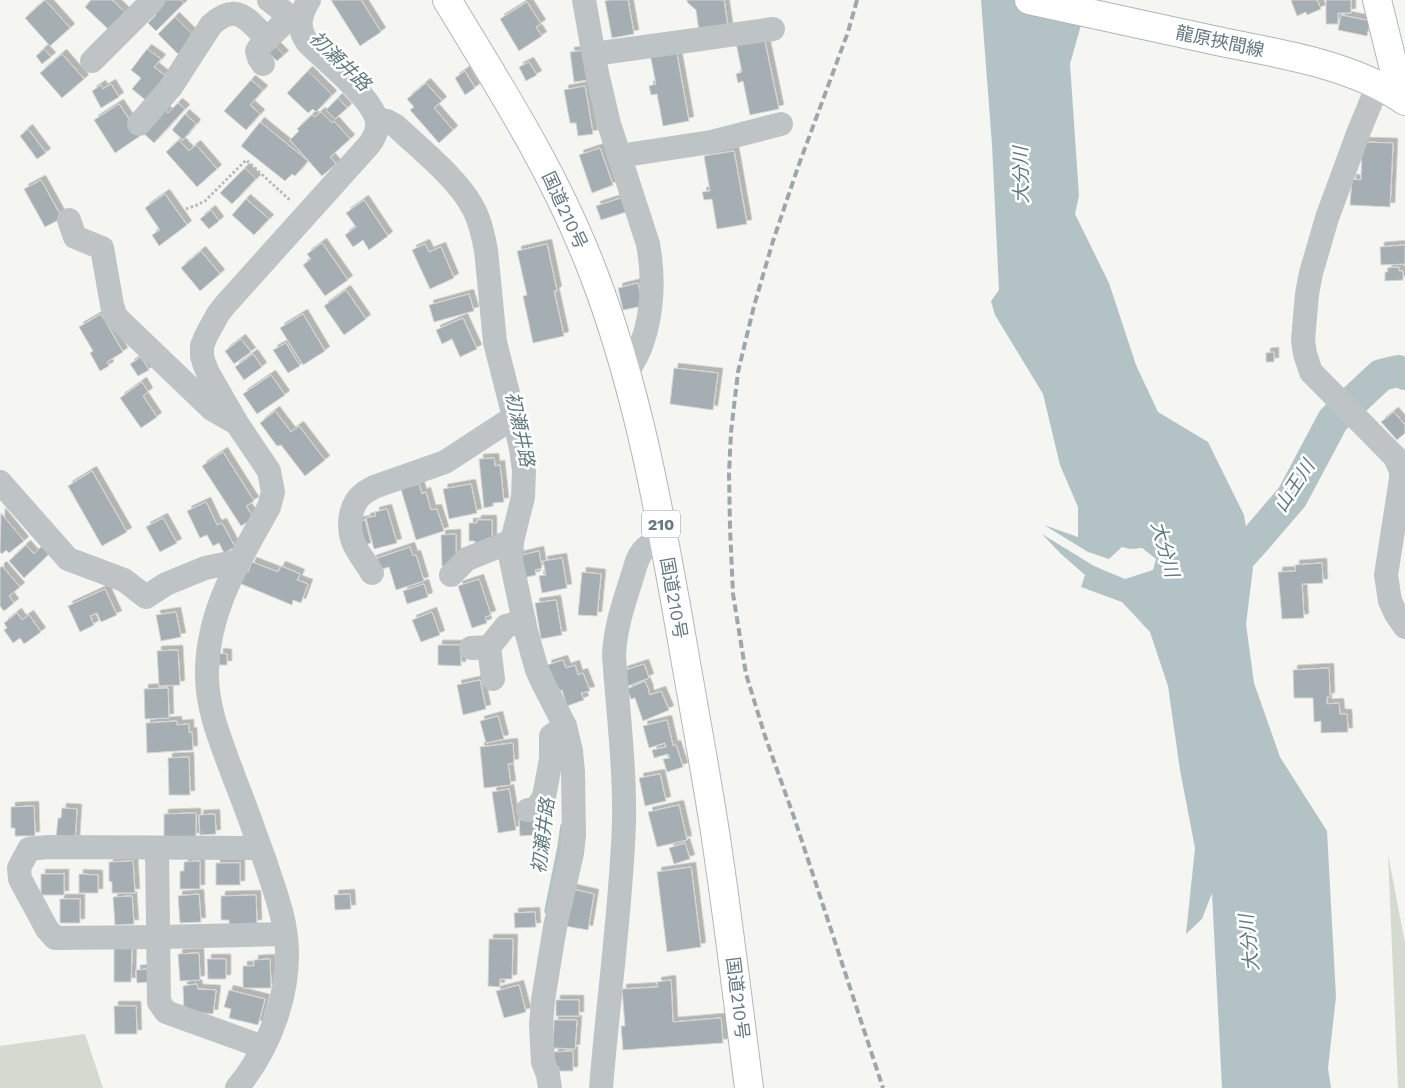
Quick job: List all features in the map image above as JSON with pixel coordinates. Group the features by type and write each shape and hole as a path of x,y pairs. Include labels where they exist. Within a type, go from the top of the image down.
{"main road":[{"name":"国道210号","path":"447,0 525,131 565,207 591,267 627,374 645,445 665,542 714,831 749,1088"},
{"name":"龍原挾間線","path":"1029,0 1262,50 1340,70 1396,89"},
{"path":"1377,0 1392,60 1396,89"}],"street":[{"path":"92,61 154,0"},
{"path":"237,1088 250,1072 277,1017 286,972 285,934 280,907 245,804 220,740 210,705 207,663 211,628 223,592 269,507 273,492 269,472 211,379 202,356 204,341 211,325 224,305 368,146 374,139 376,132 376,120 361,95 306,42 295,21 269,0"},
{"path":"263,64 259,58 258,51 261,45 266,39 295,21 309,0"},
{"path":"584,0 609,124 648,244 652,284 650,305 644,338 627,374"},
{"path":"139,124 171,87 211,25 219,18 226,14 234,13 240,15 247,19 266,39"},
{"path":"594,54 773,29"},
{"path":"1396,89 1359,131 1318,248 1307,294 1303,340 1305,354 1312,372 1395,457 1401,471 1386,575 1390,601 1405,627"},
{"path":"376,120 387,120 396,126 454,182 473,206 486,250 494,342 521,449 524,489 522,506 512,541 511,560 526,631 542,681 565,726 570,744 573,772 574,835 570,862 555,927 542,1010 542,1055 550,1088"},
{"path":"619,156 711,142 781,124"},
{"path":"69,220 75,237 102,248 112,305 116,317 212,409 238,425"},
{"path":"372,572 355,546 350,529 351,515 358,498 374,487 445,462 514,418"},
{"path":"0,482 68,559 124,580 146,597 166,584 205,568 239,562"},
{"path":"450,575 467,559 512,541"},
{"path":"601,1088 614,968 624,825 615,644 617,627 636,561 645,547 665,542"},
{"path":"493,679 480,647 506,626 524,620"},
{"path":"528,810 535,810 544,797 550,759 551,736 565,726"},
{"path":"260,848 48,847 29,850 19,868 20,879 47,929 55,938 285,934"},
{"path":"157,848 159,1002 166,1012 262,1047"}],"path":[{"path":"186,208 206,201 246,160 307,214"}],"shaded area":[{"path":"1388,854 1405,943 1405,1088 1398,1088"},
{"path":"85,1034 103,1088 0,1088 0,1046"}],"water":[{"name":"大分川","path":"981,0 1088,0 1070,64 1079,196 1075,214 1109,283 1136,365 1158,412 1208,442 1244,515 1253,568 1246,624 1254,683 1280,757 1327,831 1336,997 1328,1068 1331,1088 1222,1088 1212,893 1202,919 1186,934 1195,848 1180,770 1168,686 1150,632 1122,602 1081,587 1085,575 1042,534 1094,566 1125,579 1153,570 1156,559 1142,548 1130,549 1122,547 1109,559 1088,552 1044,525 1078,537 1078,507 1060,465 1043,394 995,315 991,301 999,290 992,145"}],"building":[{"path":"45,0 70,28 50,46 25,18"},
{"path":"91,0 112,0 126,13 110,31 85,7"},
{"path":"164,0 181,0 184,3 156,31 148,23 156,15 152,12"},
{"path":"331,0 361,0 381,32 360,46"},
{"path":"628,0 634,34 612,38 605,1"},
{"path":"687,0 724,0 728,27 699,31 696,10"},
{"path":"1291,0 1317,0 1321,9 1307,15 1306,12 1297,16"},
{"path":"1326,0 1351,0 1351,13 1338,13 1338,24 1326,24"},
{"path":"527,2 541,24 536,27 542,36 519,51 500,19"},
{"path":"1341,15 1370,21 1367,36 1338,30"},
{"path":"175,17 195,37 178,54 158,34"},
{"path":"764,37 779,109 750,115 743,81 738,83 736,74 742,72 736,43"},
{"path":"275,46 284,55 277,61 268,52"},
{"path":"44,49 51,57 42,64 36,56"},
{"path":"147,49 161,59 154,67 168,78 148,102 132,89 141,78 131,70"},
{"path":"676,49 689,121 663,126 657,94 651,95 649,86 656,84 650,54"},
{"path":"586,50 589,80 574,82 570,52"},
{"path":"62,54 84,79 62,98 40,73"},
{"path":"529,62 537,75 526,81 519,67"},
{"path":"308,71 332,95 316,112 313,109 308,113 287,93"},
{"path":"465,71 475,88 465,95 455,78"},
{"path":"251,80 263,90 250,105 260,114 246,130 224,111"},
{"path":"426,83 442,101 434,108 453,130 439,143 410,110 414,107 407,99"},
{"path":"111,84 119,97 101,108 92,91 101,85 103,89"},
{"path":"585,86 593,134 578,136 576,123 570,123 564,90"},
{"path":"338,98 347,108 335,119 326,110"},
{"path":"178,103 185,109 154,143 141,131 163,108 168,113"},
{"path":"119,104 140,136 115,153 94,120"},
{"path":"321,112 332,123 334,121 350,139 330,157 336,164 322,176 290,140 299,131 297,129 312,115 315,117"},
{"path":"185,114 196,124 183,140 172,130"},
{"path":"260,122 308,161 295,176 292,174 285,181 241,146"},
{"path":"28,129 46,153 37,159 20,136"},
{"path":"179,140 189,151 196,145 217,169 197,187 166,152"},
{"path":"1362,142 1393,143 1390,207 1350,205 1352,179 1361,180"},
{"path":"600,148 613,185 592,193 579,155"},
{"path":"734,151 747,224 717,229 712,199 704,200 702,192 710,191 704,156"},
{"path":"245,168 256,179 232,204 220,193"},
{"path":"41,180 62,218 45,227 24,189"},
{"path":"165,194 187,225 159,246 152,235 160,230 145,208"},
{"path":"621,198 626,212 601,220 596,206"},
{"path":"246,199 269,219 254,235 232,215"},
{"path":"364,200 388,236 369,250 363,240 353,247 345,235 356,227 346,213"},
{"path":"211,210 219,221 209,229 200,219"},
{"path":"322,243 348,280 325,296 303,265 311,259 307,254"},
{"path":"425,244 429,252 441,247 454,278 430,289 412,250"},
{"path":"547,244 557,291 554,291 564,336 533,343 523,296 527,295 517,251"},
{"path":"1405,245 1405,264 1381,265 1380,247"},
{"path":"201,251 220,274 200,291 181,268"},
{"path":"1399,267 1399,271 1403,271 1403,280 1385,281 1385,272 1388,272 1387,268"},
{"path":"638,283 643,306 623,310 618,288"},
{"path":"346,290 366,319 344,335 324,306"},
{"path":"469,294 474,311 434,322 429,305"},
{"path":"101,314 123,352 107,362 109,366 100,371 90,353 93,351 79,327"},
{"path":"303,314 325,351 303,365 280,328"},
{"path":"463,318 477,349 460,357 452,339 442,344 436,330"},
{"path":"241,339 251,352 234,364 225,351"},
{"path":"286,343 300,366 288,373 273,350"},
{"path":"1274,352 1274,362 1266,362 1266,353"},
{"path":"253,354 262,367 244,380 235,367"},
{"path":"141,357 149,370 138,376 130,364"},
{"path":"674,368 718,373 713,410 670,404"},
{"path":"271,375 285,395 257,414 243,394"},
{"path":"142,382 148,392 143,396 157,417 141,428 120,398"},
{"path":"275,411 291,432 299,426 325,460 305,476 281,445 277,446 260,423"},
{"path":"1394,412 1405,425 1405,433 1397,440 1381,422"},
{"path":"223,452 254,501 246,506 254,518 241,526 202,466"},
{"path":"494,458 495,466 500,465 504,502 493,503 493,506 484,508 479,459"},
{"path":"92,471 127,532 102,546 68,486"},
{"path":"419,484 422,494 426,492 431,510 437,509 444,531 416,540 401,489"},
{"path":"471,484 477,513 449,519 443,489"},
{"path":"206,502 217,525 222,523 235,547 224,553 219,543 213,546 207,535 200,538 187,511"},
{"path":"387,509 397,543 374,549 366,518 376,516 375,512"},
{"path":"1,513 24,541 9,553 6,550 2,554 0,552"},
{"path":"163,518 177,543 160,552 146,527"},
{"path":"365,520 371,543 359,546 353,523"},
{"path":"477,520 492,520 492,544 475,544 475,541 469,541 469,523 477,523"},
{"path":"456,534 456,559 453,566 442,566 441,535"},
{"path":"26,545 34,554 43,545 50,553 24,578 9,561"},
{"path":"410,547 413,556 416,555 424,581 396,590 389,567 375,571 372,560"},
{"path":"539,551 542,568 535,570 536,575 523,578 518,556"},
{"path":"562,558 567,588 542,593 539,576 546,575 543,561"},
{"path":"252,562 278,572 281,566 300,574 297,580 308,584 301,603 293,600 292,605 239,583 244,571 248,572"},
{"path":"1322,563 1323,583 1302,584 1304,618 1282,619 1278,572 1296,571 1295,565"},
{"path":"2,566 20,587 9,596 14,603 4,611 0,606 0,568"},
{"path":"582,572 601,574 597,616 578,615"},
{"path":"479,579 491,615 485,617 487,623 472,628 458,586"},
{"path":"424,584 428,597 407,604 403,591"},
{"path":"105,589 117,615 101,622 97,613 90,616 94,625 80,632 68,606"},
{"path":"556,600 562,635 541,639 535,603"},
{"path":"176,612 181,637 161,641 156,615"},
{"path":"432,612 440,635 421,642 412,620"},
{"path":"17,613 22,620 29,615 41,632 24,644 20,638 13,643 4,630 7,628 4,623"},
{"path":"438,645 461,645 461,666 438,665"},
{"path":"178,650 180,685 159,686 157,651"},
{"path":"219,653 227,654 227,665 219,665"},
{"path":"563,660 566,668 575,665 578,675 583,673 590,691 581,693 584,700 567,706 562,690 556,692 547,665"},
{"path":"644,664 649,678 628,686 623,671"},
{"path":"1329,668 1330,697 1327,697 1327,704 1339,703 1340,714 1347,714 1348,732 1321,733 1321,721 1314,722 1313,698 1294,698 1293,670"},
{"path":"480,680 486,709 463,715 457,685"},
{"path":"645,681 650,695 661,691 669,710 643,721 635,698 631,699 627,689"},
{"path":"168,688 169,718 145,719 144,689"},
{"path":"498,716 504,739 486,743 480,721"},
{"path":"667,720 673,746 676,745 683,767 667,772 663,759 670,758 668,754 654,758 652,750 666,747 665,743 649,748 643,726"},
{"path":"177,721 177,725 189,724 189,733 192,732 193,750 147,753 146,723"},
{"path":"513,743 514,763 508,764 511,785 484,788 480,747"},
{"path":"189,757 190,795 169,795 168,758"},
{"path":"660,774 666,801 645,806 639,778"},
{"path":"509,789 516,830 498,833 492,792"},
{"path":"679,805 687,840 657,847 648,812"},
{"path":"34,806 35,836 15,836 15,828 11,828 11,807"},
{"path":"62,808 77,809 75,840 56,839 58,818 61,818"},
{"path":"196,813 196,837 164,838 164,814"},
{"path":"215,814 216,834 200,835 199,815"},
{"path":"534,818 535,835 520,836 519,820"},
{"path":"685,843 690,859 674,864 669,848"},
{"path":"133,861 135,893 112,893 112,882 109,881 109,862"},
{"path":"200,861 200,889 180,889 180,871 184,871 184,862"},
{"path":"216,863 240,863 240,885 216,885"},
{"path":"691,867 701,947 667,952 657,872"},
{"path":"41,874 64,874 64,895 41,895"},
{"path":"79,874 98,875 98,893 79,893"},
{"path":"572,889 594,894 588,930 565,926"},
{"path":"199,894 201,922 180,923 178,896"},
{"path":"350,894 351,909 335,910 334,895"},
{"path":"256,895 257,924 229,925 229,920 221,920 221,896"},
{"path":"132,896 134,924 115,925 113,897"},
{"path":"60,899 80,899 80,923 60,923"},
{"path":"535,912 536,927 515,928 514,913"},
{"path":"489,939 513,939 512,979 500,979 500,987 488,986"},
{"path":"114,948 132,948 131,982 114,982"},
{"path":"199,953 200,980 180,981 178,954"},
{"path":"207,959 226,959 226,979 208,979"},
{"path":"270,959 271,988 243,988 243,966 254,966 254,960"},
{"path":"149,969 149,982 137,983 136,970"},
{"path":"671,980 673,1022 721,1018 723,1043 623,1050 621,1026 625,1026 622,989 658,987 657,982"},
{"path":"197,984 198,989 216,990 213,1014 184,1011 183,986"},
{"path":"519,985 526,1012 504,1018 496,991"},
{"path":"229,990 265,999 258,1025 229,1018 231,1009 224,1007"},
{"path":"556,1000 579,1000 579,1016 556,1016"},
{"path":"114,1006 136,1006 137,1034 115,1034"},
{"path":"554,1020 577,1020 575,1049 553,1048"},
{"path":"573,1051 573,1071 558,1071 559,1067 554,1067 554,1052"}],"waterway":[{"name":"山王川","path":"1219,580 1292,497 1333,420 1381,375 1398,371 1405,374"},
{"name":"初瀬井路","path":"547,911 563,826"}],"railway":[{"path":"857,0 848,32 773,241 754,306 738,372 731,432 729,474 730,528 733,594 746,674 883,1088"}]}
